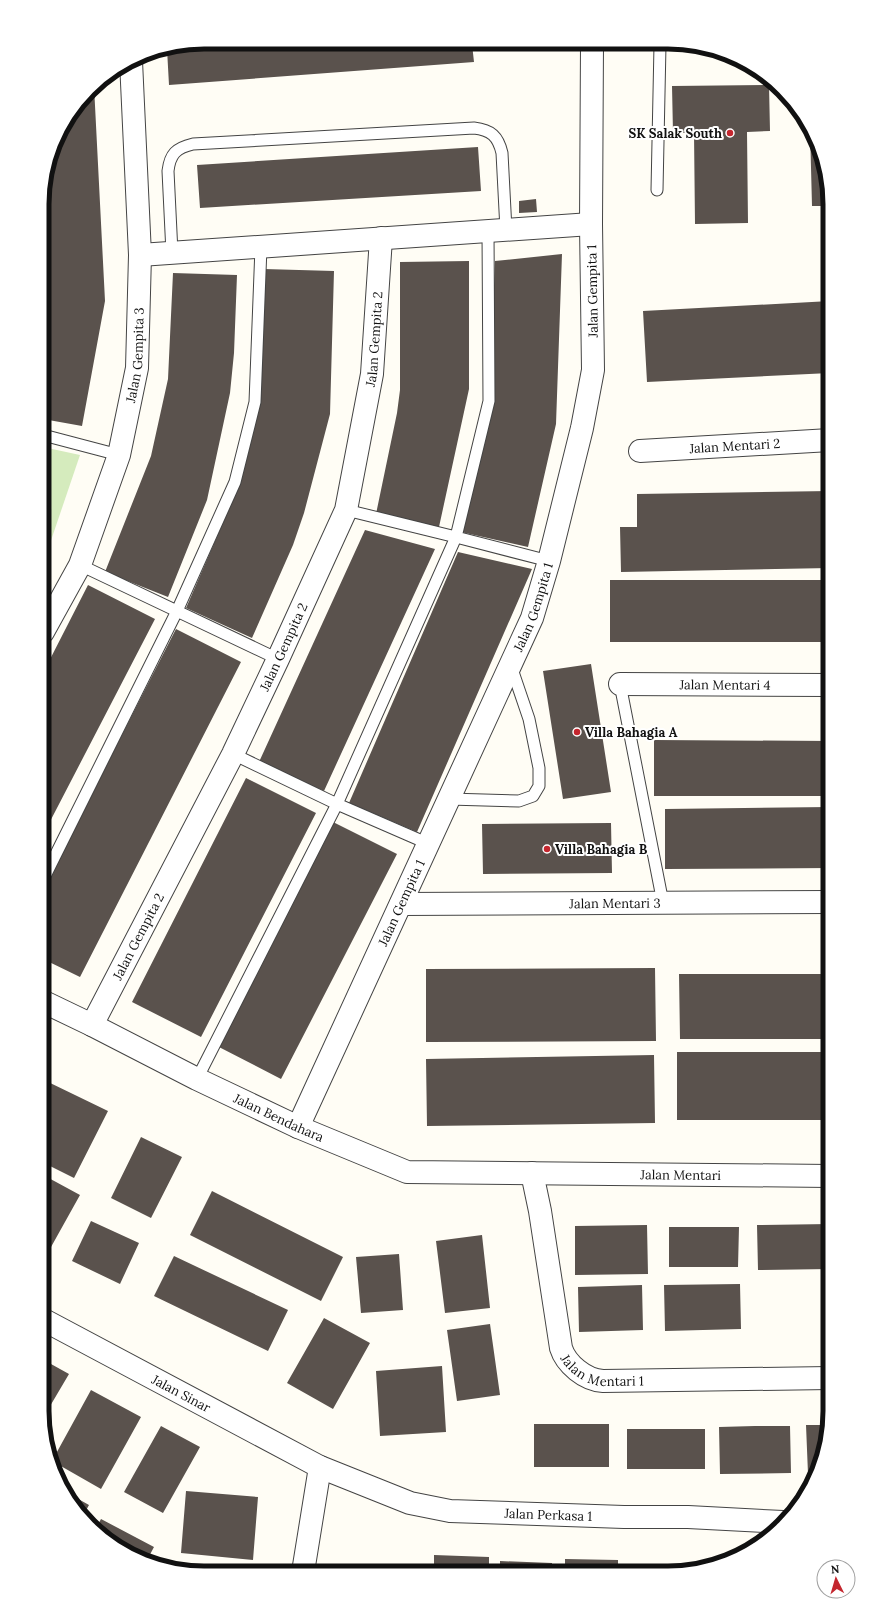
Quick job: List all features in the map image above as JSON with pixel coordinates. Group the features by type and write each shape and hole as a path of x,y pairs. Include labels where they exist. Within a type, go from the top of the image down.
{"street":[{"name":"Jalan Gempita 1","path":"298,1127 532,618 549,561 582,428 593,370 591,224 592,49"},
{"name":"Jalan Gempita 3","path":"49,621 80,565 119,455 137,368 140,255 131,67"},
{"path":"140,255 591,224"},
{"name":"Jalan Gempita 2","path":"92,1025 232,754 278,659 346,510 372,374 381,238"},
{"name":"Jalan Mentari 2","path":"640,452 823,440"},
{"name":"Jalan Mentari 4","path":"620,684 823,685"},
{"name":"Jalan Mentari 3","path":"401,904 823,902"},
{"name":"Jalan Bendahara","path":"49,1004 197,1079 298,1127 407,1172 532,1173"},
{"name":"Jalan Mentari","path":"532,1173 823,1176"},
{"name":"Jalan Mentari 1","path":"532,1173 540,1211 561,1348 566,1360 587,1376 602,1381 823,1378"},
{"name":"Jalan Sinar","path":"49,1323 320,1467"},
{"path":"303,1566 320,1467"},
{"name":"Jalan Perkasa 1","path":"320,1467 410,1504 450,1511 624,1517 688,1517 777,1522"}],"lane":[{"path":"657,190 660,49"},
{"path":"172,253 168,171 169,161 174,152 183,146 193,144 474,128 484,130 493,135 499,143 502,153 489,401 456,536 337,804 197,1079"},
{"path":"49,868 178,611 235,482 255,402 260,247"},
{"path":"49,436 119,455"},
{"path":"346,510 456,536 549,561"},
{"path":"80,565 278,659"},
{"path":"449,799 519,801 532,796 539,786 539,768 529,719 511,665"},
{"path":"620,684 663,903"},
{"path":"232,754 337,804 428,844"}],"green space":[{"path":"49,448 80,455 49,546"}],"building":[{"path":"194,49 473,49 474,62 169,85 167,53"},
{"path":"767,85 769,86 770,131 747,132 748,223 695,224 694,133 673,133 672,86"},
{"path":"94,94 105,301 82,426 49,420 49,194 54,164 65,135 75,118"},
{"path":"810,143 818,164 823,194 823,206 812,206"},
{"path":"478,147 481,191 200,208 197,165"},
{"path":"536,199 537,212 519,213 519,201"},
{"path":"562,254 556,424 528,547 461,532 490,387 495,261"},
{"path":"469,261 469,389 439,527 376,514 397,413 400,390 400,262"},
{"path":"264,269 334,271 330,414 304,513 293,545 252,638 186,608 235,495 261,396"},
{"path":"173,273 237,275 234,353 230,393 207,500 168,597 105,572 151,456 168,379"},
{"path":"823,301 823,373 647,382 643,311"},
{"path":"823,491 823,568 621,572 620,527 637,527 637,494"},
{"path":"365,530 435,549 324,791 259,762"},
{"path":"458,552 532,569 417,832 349,803"},
{"path":"610,580 823,580 823,642 610,642"},
{"path":"88,585 155,619 49,823 49,661"},
{"path":"176,629 241,662 80,977 49,962 49,877"},
{"name":"Villa Bahagia A","path":"591,664 611,792 563,799 543,671"},
{"path":"654,740 823,741 823,796 654,796"},
{"path":"246,778 316,813 201,1037 132,1002"},
{"path":"823,807 823,868 665,869 665,809"},
{"path":"333,822 397,854 281,1079 217,1046"},
{"name":"Villa Bahagia B","path":"611,823 612,873 483,874 482,824"},
{"path":"655,968 656,1041 426,1042 426,969"},
{"path":"679,974 823,974 823,1039 680,1039"},
{"path":"677,1052 823,1052 823,1120 677,1120"},
{"path":"654,1055 655,1123 427,1126 426,1059"},
{"path":"49,1082 108,1111 74,1178 49,1166"},
{"path":"141,1137 182,1157 151,1218 111,1198"},
{"path":"49,1178 80,1195 49,1251"},
{"path":"212,1191 343,1257 321,1301 190,1235"},
{"path":"91,1221 139,1243 120,1284 72,1261"},
{"path":"823,1224 823,1269 758,1270 757,1225"},
{"path":"647,1225 648,1274 575,1275 575,1226"},
{"path":"669,1227 739,1227 738,1267 669,1267"},
{"path":"482,1235 490,1308 445,1313 436,1241"},
{"path":"399,1254 403,1310 361,1313 356,1257"},
{"path":"174,1256 288,1310 268,1351 154,1296"},
{"path":"740,1284 741,1329 665,1331 664,1285"},
{"path":"642,1285 643,1330 579,1332 578,1287"},
{"path":"324,1318 370,1343 333,1409 287,1383"},
{"path":"490,1324 500,1395 457,1401 447,1330"},
{"path":"49,1363 69,1374 49,1408"},
{"path":"442,1366 446,1432 380,1436 376,1371"},
{"path":"91,1390 141,1417 101,1489 59,1465 55,1455"},
{"path":"534,1424 609,1424 609,1467 534,1467"},
{"path":"806,1425 823,1425 818,1451 809,1474 808,1474"},
{"path":"161,1426 200,1447 163,1513 124,1492"},
{"path":"790,1426 791,1473 720,1474 719,1427"},
{"path":"627,1429 705,1429 705,1469 627,1469"},
{"path":"186,1491 258,1497 253,1560 181,1553"},
{"path":"75,1497 89,1505 86,1511"},
{"path":"101,1519 154,1547 149,1556 126,1545 98,1524"},
{"path":"434,1555 489,1557 489,1566 434,1566"},
{"path":"565,1559 618,1560 618,1566 565,1566"},
{"path":"500,1561 552,1563 552,1566 500,1566"}],"place":[{"name":"SK Salak South","path":"730,133"},
{"name":"Villa Bahagia A","path":"577,732"},
{"name":"Villa Bahagia B","path":"547,849"}]}
